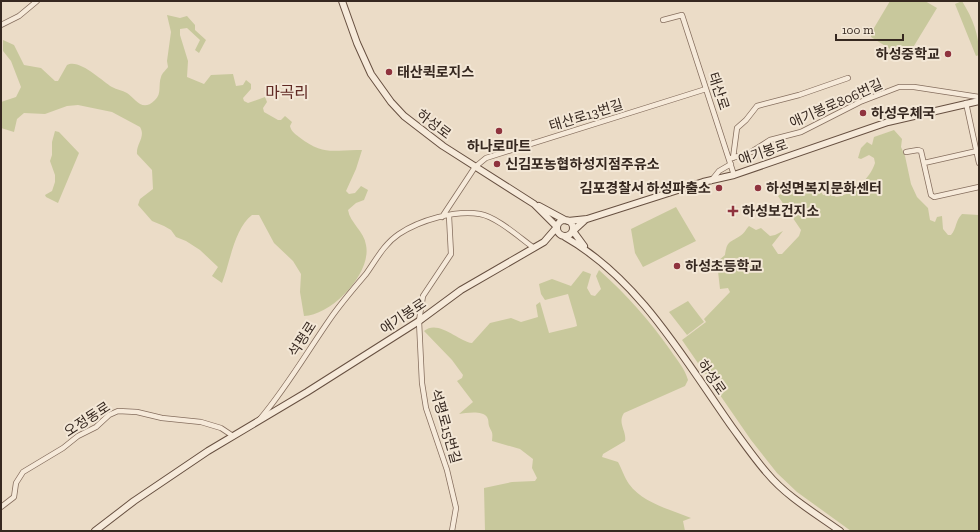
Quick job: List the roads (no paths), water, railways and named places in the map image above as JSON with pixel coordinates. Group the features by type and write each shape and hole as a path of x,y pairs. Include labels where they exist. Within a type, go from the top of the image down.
{"street":[{"path":"1,25 19,16 37,1"},
{"name":"하성로","path":"342,1 365,62 391,102 412,123 534,204 557,227"},
{"name":"태산로","path":"663,20 682,15 706,89 731,158"},
{"name":"애기봉로806번길","path":"737,128 746,120 756,106 799,95 848,78"},
{"name":"애기봉로806번길","path":"731,158 751,152 770,140 801,132 860,102 899,87 914,87 979,97"},
{"name":"태산로13번길","path":"475,166 486,158 706,89"},
{"name":"애기봉로","path":"567,220 587,219 711,180 734,175 888,122 979,101"},
{"path":"966,103 979,162"},
{"name":"태산로","path":"734,175 731,158 737,128"},
{"path":"906,152 920,150 931,195 934,197 979,188"},
{"path":"924,163 976,151"},
{"path":"711,180 719,171 731,164"},
{"path":"442,217 475,166"},
{"path":"534,204 567,220 572,224 573,231 588,250"},
{"name":"석평로","path":"95,531 134,501 233,436 259,421 289,382 331,317 391,241 409,228 448,216 473,214 487,216 534,248"},
{"name":"석평로15번길","path":"448,216 451,254 423,296 419,320 422,383 426,408 447,470 456,508 452,531"},
{"path":"544,242 570,235 587,219"},
{"path":"564,237 558,233 557,227 560,222 567,220"},
{"name":"애기봉로","path":"259,421 301,396 419,320 461,290 544,242 557,227"},
{"name":"하성로","path":"564,237 588,250 620,279 648,310 767,474 792,497 840,531"},
{"name":"오정동로","path":"1,507 14,497 16,483 22,472 64,448 78,436 96,427 114,412 137,412 162,418 201,422 222,428 233,436"}],"place":[{"name":"하성중학교","path":"948,54"},
{"name":"태산퀵로지스","path":"389,72"},
{"name":"하성우체국","path":"863,113"},
{"name":"하나로마트","path":"499,131"},
{"name":"신김포농협하성지점주유소","path":"497,164"},
{"name":"김포경찰서 하성파출소","path":"719,188"},
{"name":"하성면복지문화센터","path":"758,188"},
{"name":"하성보건지소","path":"733,211"},
{"name":"하성초등학교","path":"677,266"}],"district":[{"name":"마곡리","path":"287,92"}]}
